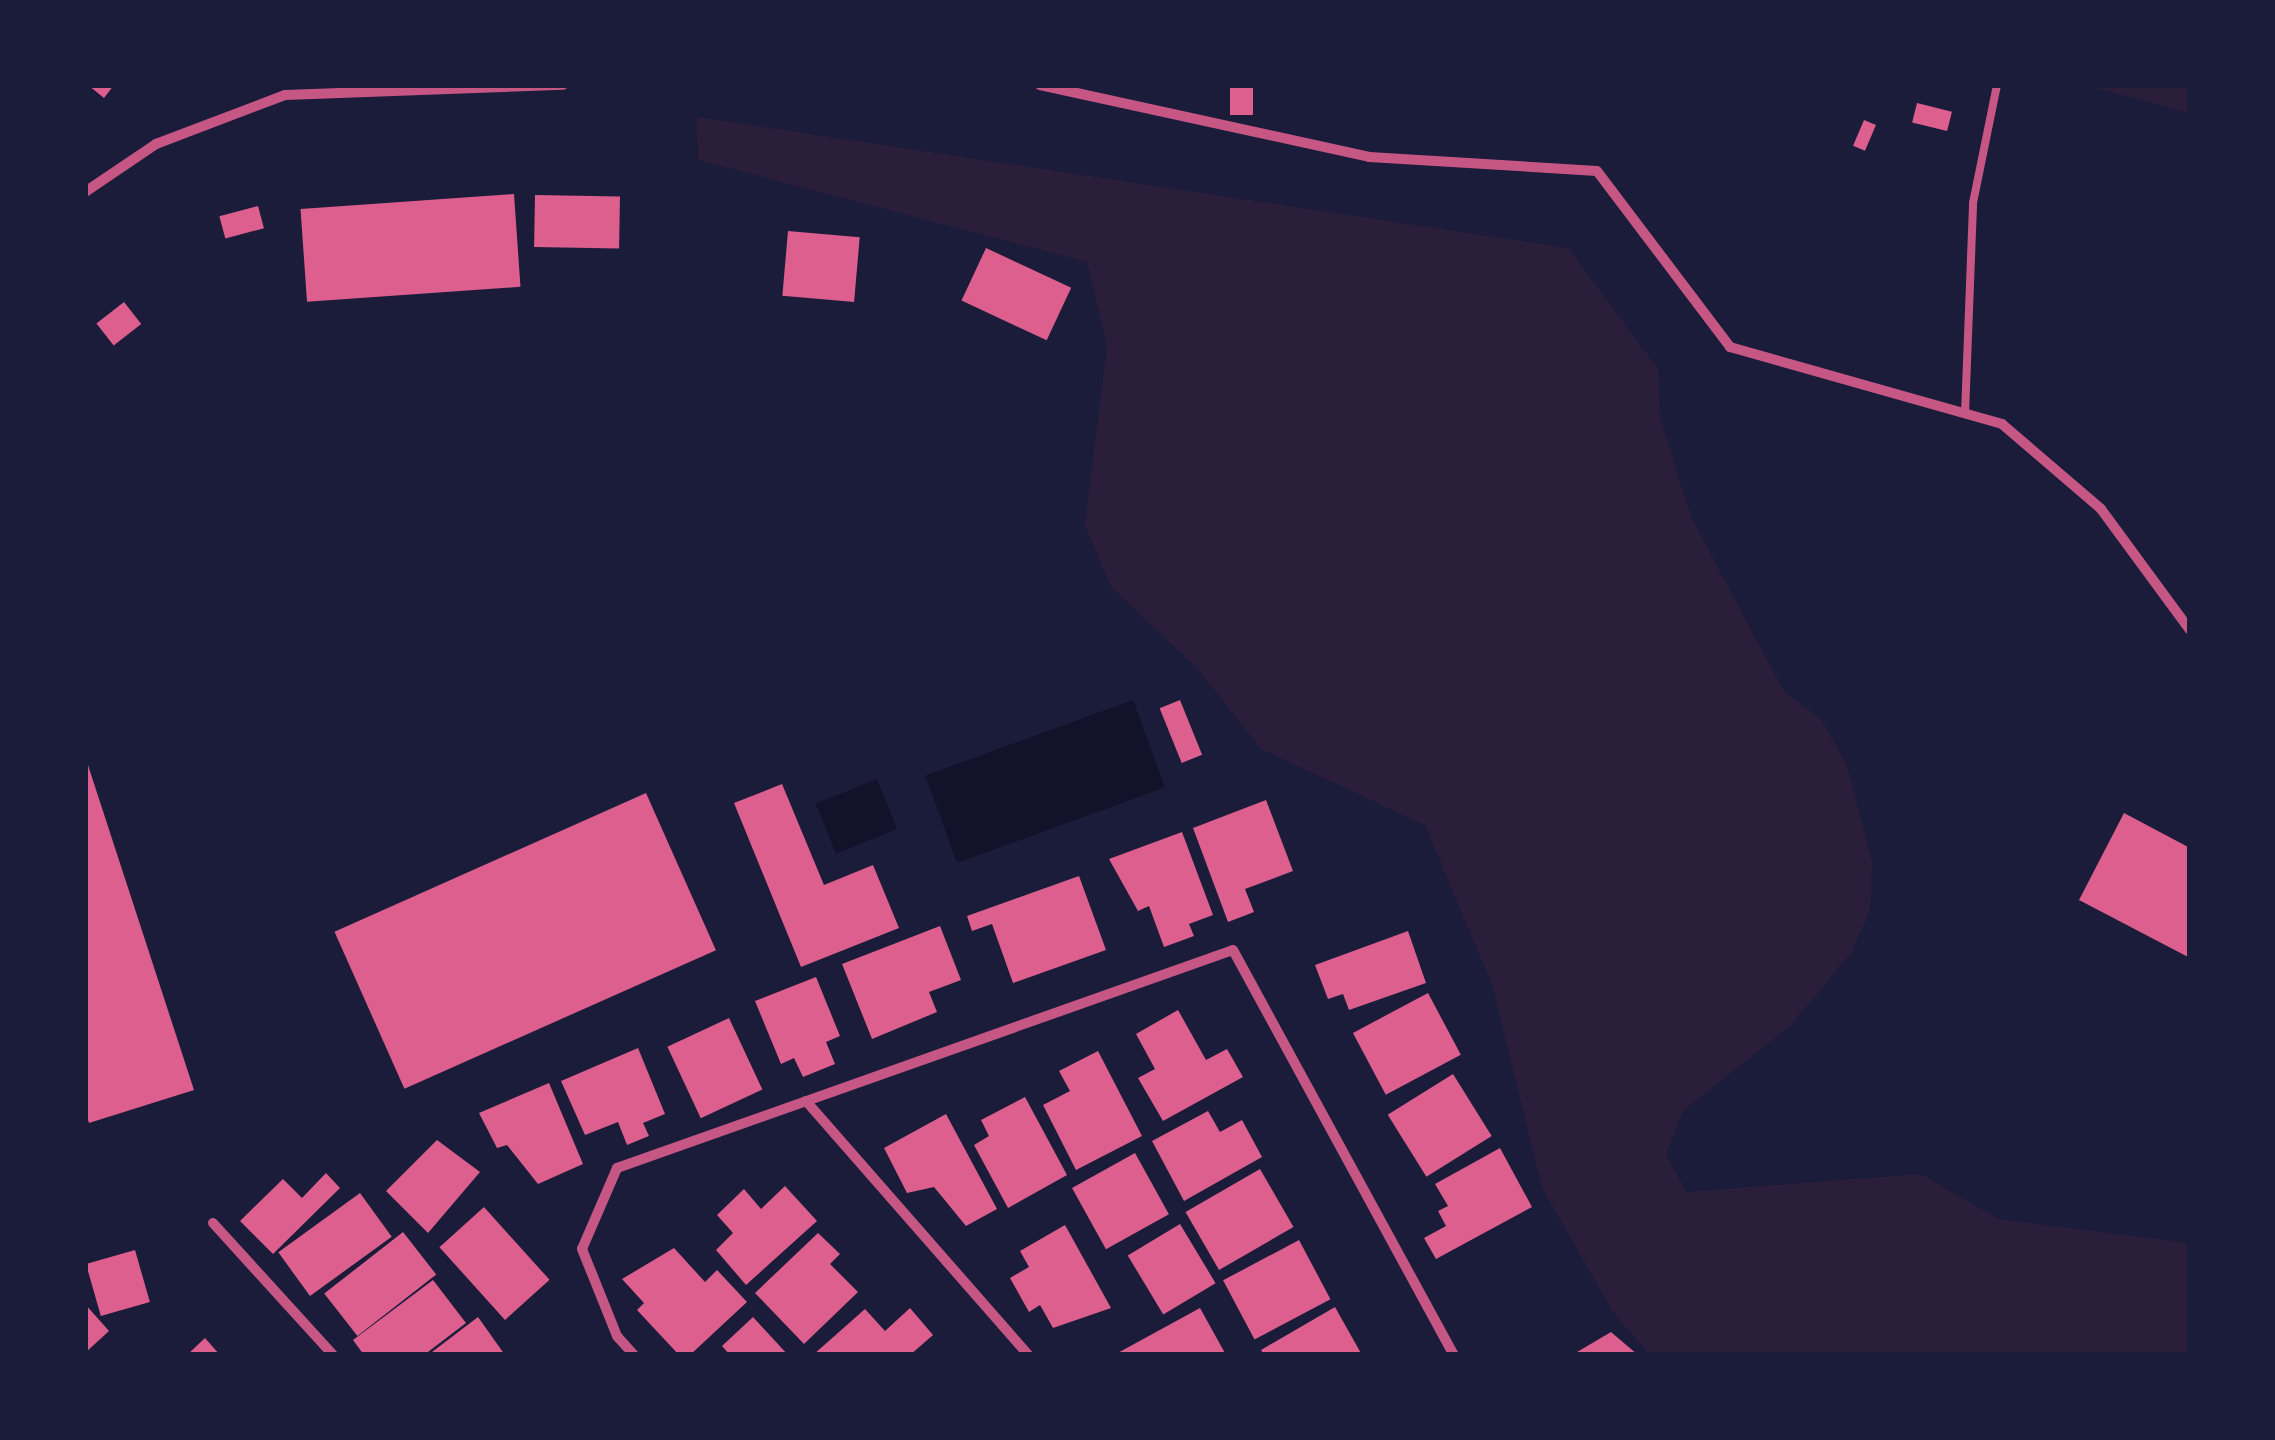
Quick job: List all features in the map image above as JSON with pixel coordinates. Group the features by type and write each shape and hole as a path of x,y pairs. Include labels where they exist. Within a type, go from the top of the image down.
{"street":[{"path":"85,192 156,144 285,95 563,85"},
{"path":"1040,85 1369,157 1597,170 1730,348 2002,424 2101,509 2190,630"},
{"path":"634,1355 617,1336 582,1249 616,1168 1233,950 1454,1355"},
{"path":"806,1100 1028,1355"},
{"path":"213,1223 334,1355"}],"lane":[{"path":"1965,414 1973,204 1997,85"}],"shaded area":[{"path":"2085,85 2190,85 2190,113"},
{"path":"697,117 1568,248 1658,369 1660,418 1691,517 1783,690 1822,721 1846,763 1872,862 1870,910 1851,953 1790,1026 1683,1111 1666,1154 1686,1192 1921,1174 1998,1219 2190,1243 2190,1355 1650,1355 1613,1312 1542,1188 1493,987 1425,825 1261,749 1197,668 1111,587 1085,525 1107,346 1087,262 698,160"},
{"path":"1133,700 1165,787 957,863 925,776"},
{"path":"877,779 897,829 836,854 816,804"}],"building":[{"path":"88,85 114,85 104,98"},
{"path":"1230,85 1253,85 1253,115 1230,115"},
{"path":"1917,103 1952,112 1947,131 1912,122"},
{"path":"1864,120 1876,125 1865,151 1853,146"},
{"path":"514,194 520,287 307,302 301,209"},
{"path":"535,195 620,196 619,248 534,247"},
{"path":"258,206 264,228 225,239 219,216"},
{"path":"788,231 860,237 854,302 782,296"},
{"path":"986,248 1071,288 1047,340 961,301"},
{"path":"124,302 141,324 114,346 96,324"},
{"path":"1180,700 1202,755 1182,763 1160,708"},
{"path":"86,759 194,1090 89,1123 85,1111"},
{"path":"782,784 824,885 873,865 899,928 801,967 734,803"},
{"path":"646,793 716,950 404,1089 334,932"},
{"path":"1266,800 1293,871 1245,889 1254,912 1228,922 1193,828"},
{"path":"2124,813 2190,848 2190,958 2079,900"},
{"path":"1182,832 1213,915 1189,924 1194,936 1164,947 1149,906 1138,911 1109,859"},
{"path":"1079,876 1106,950 1013,983 992,924 972,931 967,916"},
{"path":"940,926 961,980 929,992 937,1012 872,1039 842,964"},
{"path":"1408,931 1426,983 1349,1010 1343,994 1328,999 1315,965"},
{"path":"816,977 840,1036 826,1042 835,1064 803,1077 794,1058 781,1064 755,1001"},
{"path":"1428,993 1461,1055 1386,1095 1353,1033"},
{"path":"1178,1010 1206,1060 1227,1049 1243,1077 1163,1121 1138,1078 1155,1069 1136,1034"},
{"path":"729,1018 762,1090 701,1118 667,1047"},
{"path":"638,1048 665,1114 643,1123 649,1136 627,1145 618,1122 585,1135 561,1081"},
{"path":"1098,1051 1142,1136 1076,1170 1043,1105 1070,1091 1059,1071"},
{"path":"1453,1074 1492,1136 1426,1177 1388,1115"},
{"path":"549,1083 583,1164 538,1184 507,1145 497,1148 479,1113"},
{"path":"1025,1097 1067,1175 1008,1208 974,1145 989,1136 981,1120"},
{"path":"1208,1111 1220,1132 1242,1120 1262,1157 1184,1201 1152,1141"},
{"path":"946,1114 997,1209 966,1226 934,1187 907,1193 884,1148"},
{"path":"437,1140 480,1172 428,1233 386,1191"},
{"path":"1500,1148 1532,1207 1436,1259 1424,1238 1446,1226 1438,1211 1448,1206 1435,1184"},
{"path":"1135,1153 1169,1214 1106,1249 1072,1188"},
{"path":"1260,1169 1294,1227 1219,1270 1186,1212"},
{"path":"326,1173 340,1188 273,1254 240,1221 283,1179 302,1198"},
{"path":"785,1186 817,1221 746,1285 716,1250 733,1233 717,1215 744,1189 761,1209"},
{"path":"360,1193 392,1237 310,1296 278,1252"},
{"path":"484,1207 550,1280 505,1320 439,1247"},
{"path":"1180,1224 1216,1283 1163,1315 1128,1255"},
{"path":"1065,1225 1111,1308 1053,1328 1040,1305 1029,1312 1010,1278 1029,1267 1020,1251"},
{"path":"403,1232 436,1275 357,1336 324,1294"},
{"path":"818,1233 840,1254 830,1264 858,1292 804,1344 755,1293"},
{"path":"1299,1240 1330,1299 1255,1340 1223,1280"},
{"path":"674,1248 705,1282 717,1270 747,1302 690,1355 679,1355 637,1310 644,1303 622,1279"},
{"path":"135,1250 150,1302 101,1316 86,1264"},
{"path":"433,1280 466,1323 424,1355 364,1355 353,1340"},
{"path":"85,1304 109,1331 85,1353"},
{"path":"1335,1307 1362,1355 1264,1355 1261,1350"},
{"path":"910,1308 933,1335 910,1355 813,1355 865,1309 885,1331"},
{"path":"1200,1308 1226,1355 1114,1355"},
{"path":"478,1317 505,1355 428,1355"},
{"path":"753,1317 788,1355 730,1355 722,1346"},
{"path":"1611,1332 1638,1355 1572,1355"},
{"path":"205,1338 220,1355 187,1355"}]}
